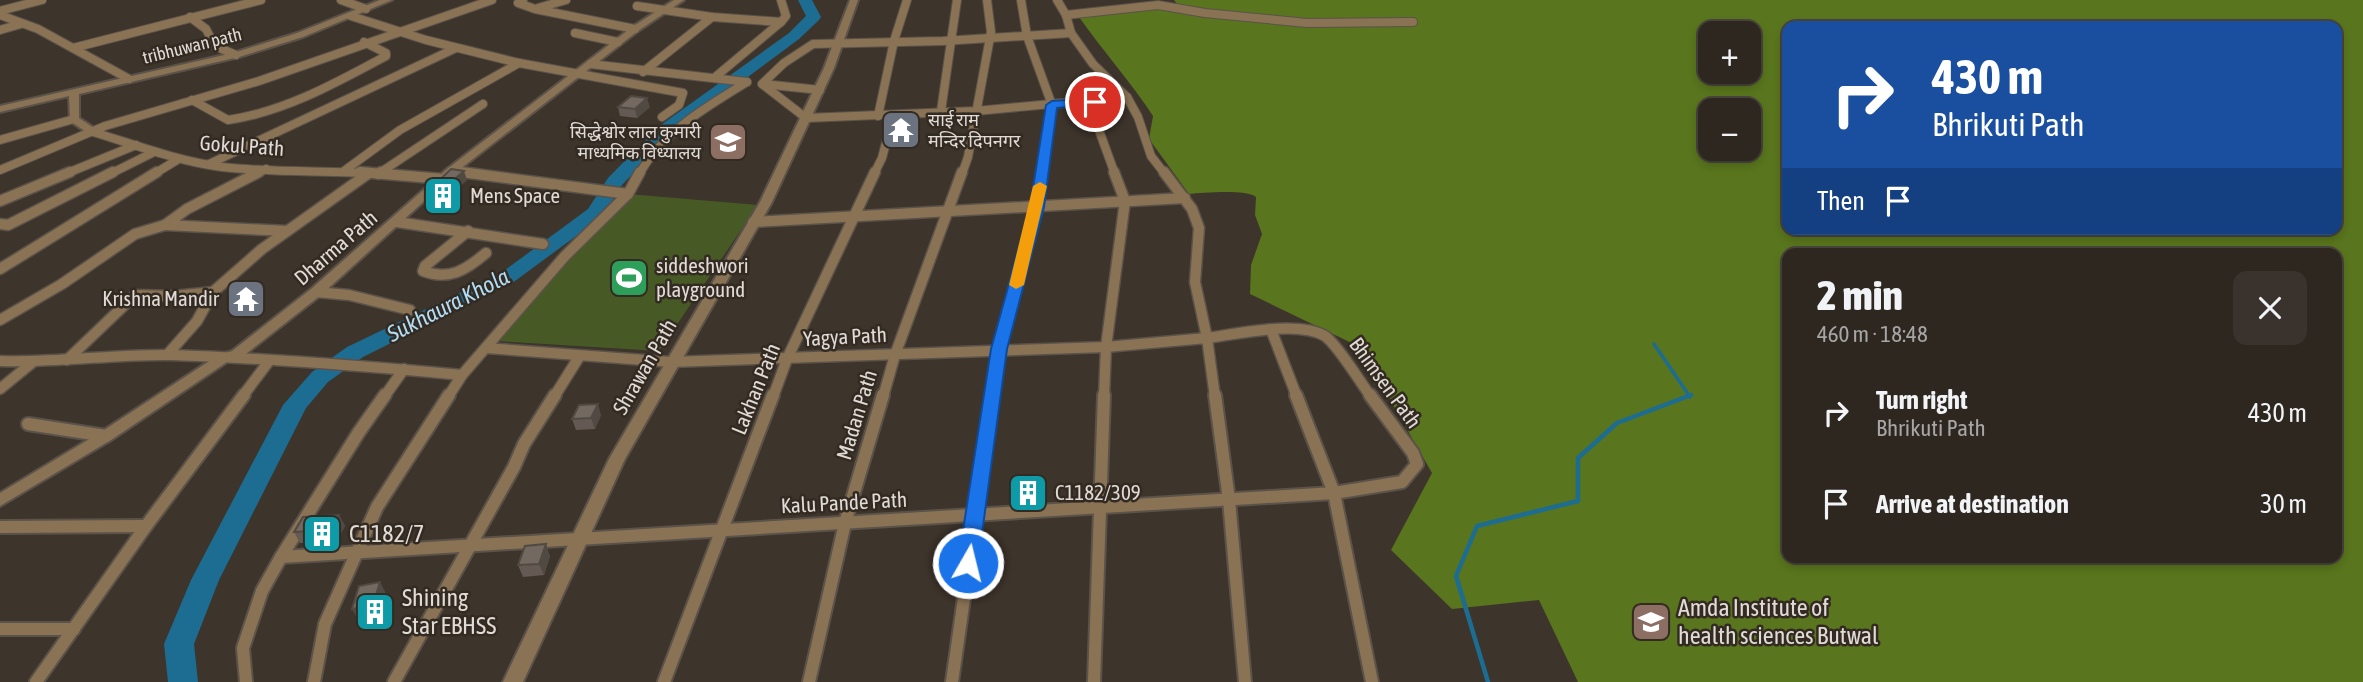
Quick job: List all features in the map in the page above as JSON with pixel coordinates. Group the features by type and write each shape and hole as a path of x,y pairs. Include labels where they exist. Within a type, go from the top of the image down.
{"street":[{"path":"0,13 42,0"},
{"path":"73,48 261,0"},
{"path":"341,0 366,9"},
{"name":"tribhuwan path","path":"0,109 236,54 351,16 388,0"},
{"path":"0,170 93,132 259,81 492,0"},
{"path":"523,0 518,3 535,9 635,29"},
{"path":"535,9 566,0"},
{"name":"Dharma Path","path":"2,498 106,436 222,359 237,354 316,292 447,175 635,29 680,0"},
{"path":"351,16 397,32 519,63 683,93 714,78 781,22 786,16 781,0"},
{"name":"Shrawan Path","path":"513,682 617,459 766,202 820,90 854,0"},
{"path":"878,116 894,41 907,0"},
{"path":"941,111 957,0"},
{"name":"Madan Path","path":"808,682 845,523 895,355 968,157 990,32 987,0"},
{"path":"952,682 999,349 1037,207 1052,105 1027,36 1021,0"},
{"path":"1057,0 1066,15 1071,33 1093,64 1127,97 1138,117 1151,156 1185,198 1199,228 1195,282 1207,338 1229,500 1245,682"},
{"path":"1066,15 1158,5 1205,13 1307,23 1413,22"},
{"path":"637,6 712,17 781,22"},
{"path":"0,13 38,29 129,79"},
{"path":"643,72 712,17"},
{"path":"190,18 206,29 215,46 236,54"},
{"path":"0,30 21,24"},
{"path":"575,33 618,42"},
{"path":"762,84 808,45 1071,33"},
{"path":"192,100 221,118 239,119 307,93 386,56 386,53 364,43"},
{"path":"209,164 456,48"},
{"path":"344,171 400,130 519,63"},
{"path":"590,65 820,90"},
{"path":"314,682 325,624 377,507 462,375 565,256 623,194 669,135 697,113 747,82"},
{"path":"762,84 806,118 976,111 1127,97"},
{"path":"0,140 74,119 74,91"},
{"path":"662,117 679,105 683,93"},
{"path":"1094,682 1107,346 1125,201 1100,133 1095,102"},
{"path":"167,355 197,321 213,292 287,231 483,104"},
{"name":"Lakhan Path","path":"664,682 787,359 883,158 893,116"},
{"name":"Gokul Path","path":"74,119 93,132 177,160 268,169 447,175 623,194"},
{"path":"0,201 136,145"},
{"path":"3,227 152,153"},
{"path":"0,269 177,160"},
{"path":"0,320 62,284 135,234 165,225 187,209 268,169"},
{"path":"753,222 1185,198"},
{"path":"397,222 543,244"},
{"path":"165,225 287,231"},
{"path":"468,231 425,266 423,271 446,277 459,275 486,253"},
{"path":"67,360 135,295 174,296 213,292"},
{"path":"316,292 349,295 410,310"},
{"name":"Bhimsen Path","path":"1207,338 1312,330 1327,337 1413,453 1417,464 1402,482 1334,493"},
{"path":"1272,332 1334,493 1372,682"},
{"name":"Yagya Path","path":"486,348 671,362 1107,346 1207,338"},
{"path":"0,361 33,362 167,355 325,363 462,375"},
{"path":"394,682 524,444 579,357"},
{"path":"36,682 146,526 269,361"},
{"path":"0,389 33,362"},
{"path":"246,682 243,648 262,592 359,432 404,369"},
{"path":"28,424 106,436"},
{"name":"Kalu Pande Path","path":"281,557 1334,493"},
{"path":"0,527 146,526"},
{"path":"0,629 74,629"}],"green space":[{"path":"1174,0 2363,0 2363,682 1578,682 1539,600 1452,609 1391,550 1432,473 1360,347 1250,294 1251,265 1262,234 1255,215 1256,197 1234,192 1189,194 1149,139 1153,116 1079,17 1177,4"},
{"name":"siddeshwori playground","path":"628,194 758,205 659,351 497,341 522,308"}],"building":[{"path":"631,96 647,98 635,109 618,107"},
{"path":"451,169 464,171 437,194 431,188"},
{"path":"598,404 591,418 572,419 579,405"},
{"path":"1036,481 1035,494 1018,495 1020,482"},
{"path":"339,515 331,530 294,532 303,517"},
{"path":"546,544 539,564 518,565 525,546"},
{"path":"380,582 373,605 352,609 359,586"}],"waterway":[{"name":"Sukhaura Khola","path":"183,682 179,644 205,580 295,405 320,377 355,352 508,277 595,213 615,182 664,131 794,36 814,17 805,0"},
{"path":"1654,344 1689,396"},
{"path":"1488,682 1456,576 1477,526 1578,501 1578,458 1617,423 1689,396"}],"slow traffic":[{"path":"1016,285 1040,186"}],"place":[{"name":"साई राम मन्दिर दिपनगर","path":"901,130"},
{"name":"सिद्धेश्वोर लाल कुमारी माध्यमिक विध्यालय","path":"728,142"},
{"name":"Mens Space","path":"443,196"},
{"name":"siddeshwori playground","path":"629,278"},
{"name":"Krishna Mandir","path":"246,299"},
{"name":"C1182/309","path":"1028,493"},
{"name":"C1182/7","path":"322,534"},
{"name":"Shining Star EBHSS","path":"375,612"},
{"name":"Amda Institute of health sciences Butwal","path":"1651,622"}],"route":[{"path":"968,563 999,349 1037,207 1052,105 1095,102"}]}
